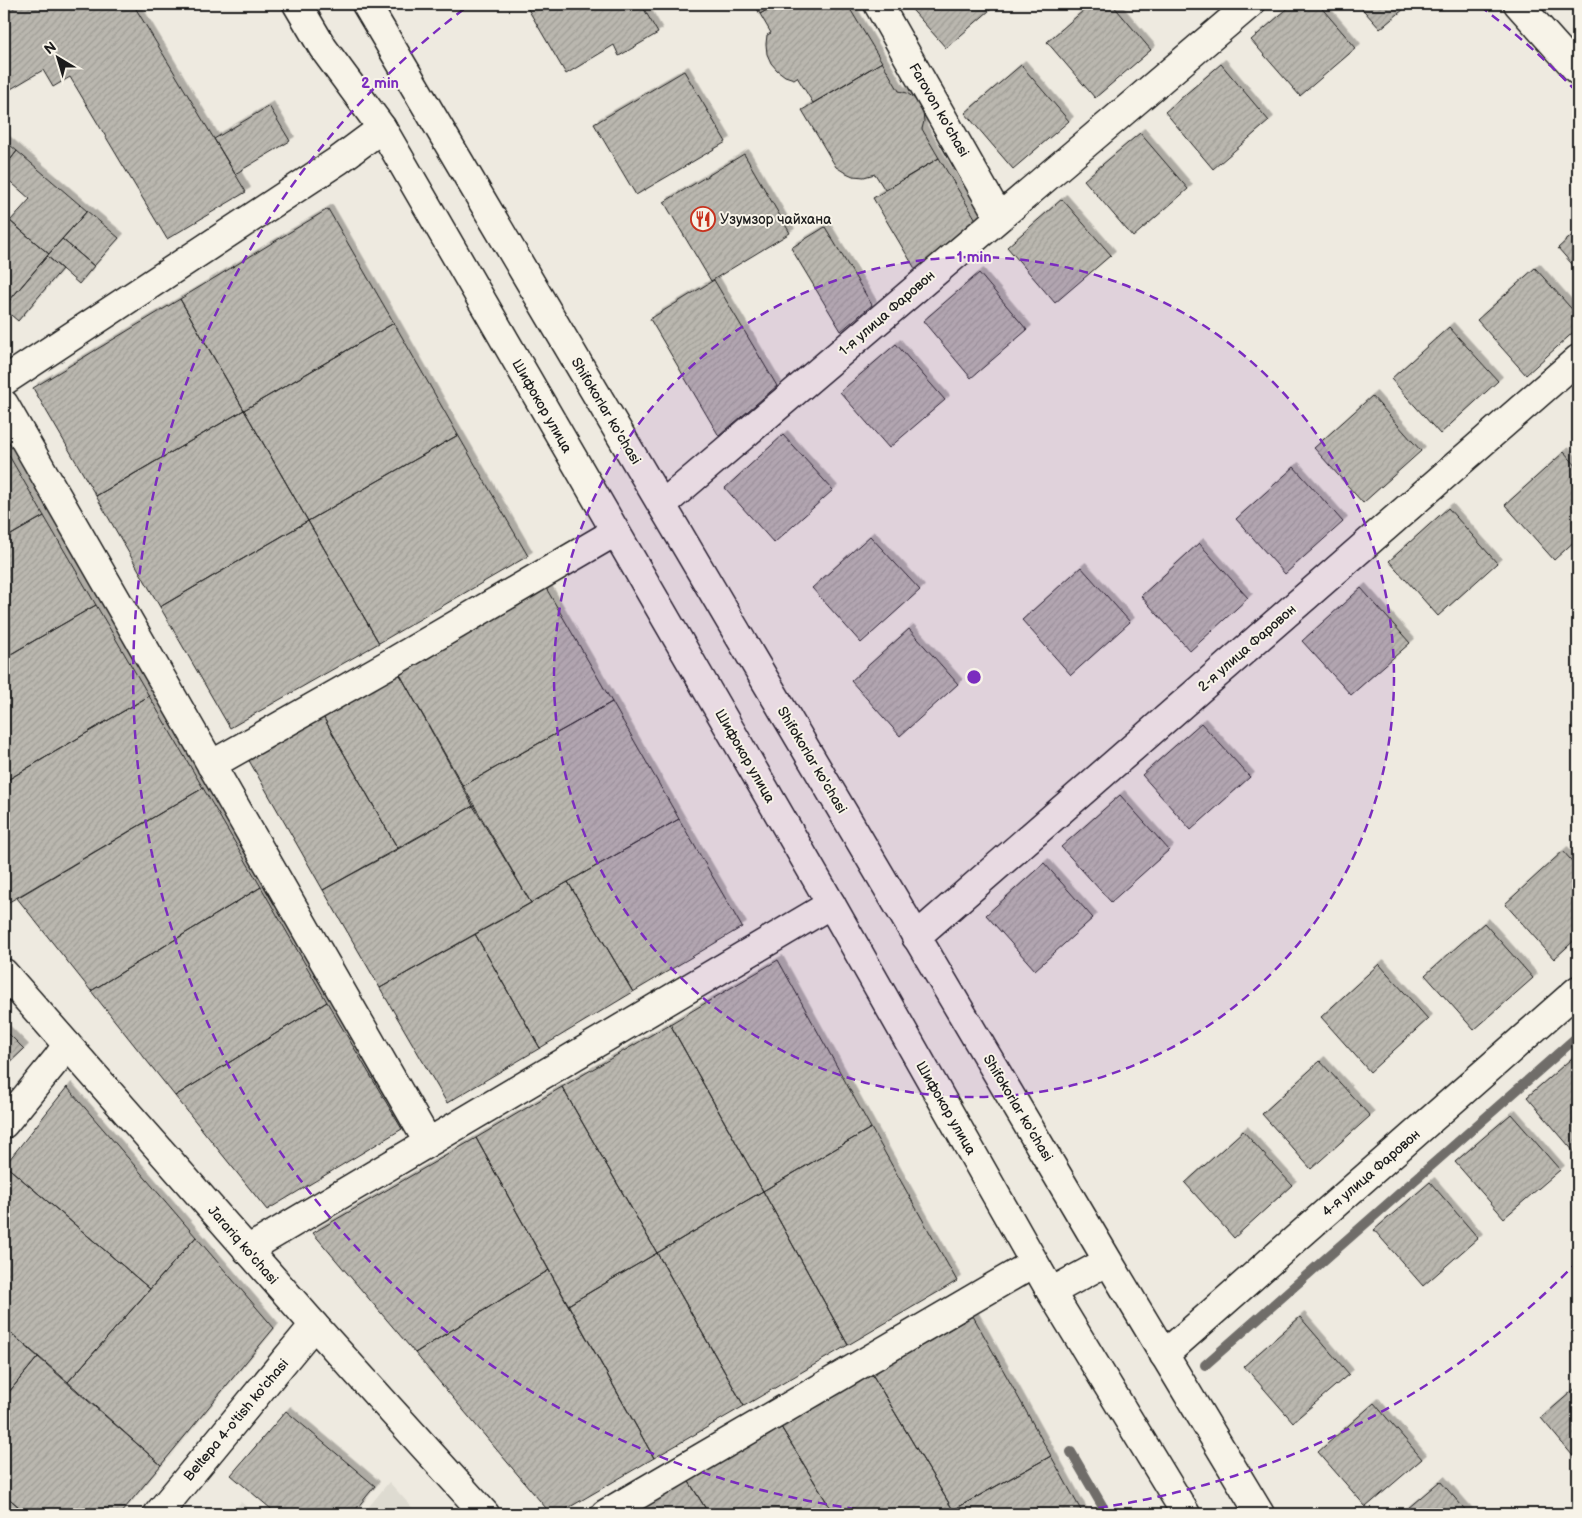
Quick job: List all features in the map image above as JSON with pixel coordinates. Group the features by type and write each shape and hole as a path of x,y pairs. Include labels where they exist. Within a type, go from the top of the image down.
{"street":[{"name":"Шифокор улица","path":"297,4 323,48 382,128 831,904 1034,1263 1186,1514"},
{"name":"Shifokorlar ko'chasi","path":"366,4 916,937 1260,1514"},
{"name":"Farovon ko'chasi","path":"878,4 999,216"},
{"name":"1-я улица Фаровон","path":"662,505 1250,4"},
{"path":"1518,4 1578,71"},
{"path":"4,381 339,160 382,128"},
{"name":"2-я улица Фаровон","path":"916,937 1578,359"},
{"path":"4,404 428,1142"},
{"path":"211,765 615,532"},
{"path":"247,1250 831,904"},
{"name":"Jarariq ko'chasi","path":"4,973 247,1250 485,1514"},
{"name":"4-я улица Фаровон","path":"1164,1355 1578,990"},
{"path":"4,1124 57,1060 67,1045"},
{"path":"1051,1292 1108,1261"},
{"path":"605,1514 1034,1263"},
{"name":"Beltepa 4-o'tish ko'chasi","path":"158,1514 314,1325"}],"shaded area":[{"path":"389,1482 418,1514 363,1514"},
{"path":"241,1502 254,1514 231,1514"}],"building":[{"path":"10,4 13,8 20,4 133,4 246,192 167,239 70,77 53,87 43,70 4,93 4,8"},
{"path":"525,4 641,4 658,33 619,56 614,45 566,74"},
{"path":"754,4 777,4 760,14"},
{"path":"777,4 847,4 882,62 813,103 797,77 794,79 785,76 777,70 767,54 767,35 771,33 760,14"},
{"path":"907,4 997,4 946,48"},
{"path":"1091,4 1112,4 1151,50 1095,98 1047,42"},
{"path":"1293,4 1318,4 1356,48 1300,96 1251,40"},
{"path":"1358,4 1410,4 1380,29"},
{"path":"882,62 899,91 907,93 920,105 924,121 922,129 939,158 885,190 875,174 864,177 853,176 836,167 802,110"},
{"path":"1221,64 1269,121 1213,169 1165,112"},
{"path":"1021,65 1069,121 1013,169 965,113"},
{"path":"684,71 726,142 636,195 594,124"},
{"path":"269,106 290,141 235,174 214,139"},
{"path":"1140,133 1188,189 1133,237 1084,180"},
{"path":"4,140 17,151 4,168"},
{"path":"17,151 87,211 49,254 10,221 30,199 4,176 4,168"},
{"path":"744,154 790,233 711,281 664,202"},
{"path":"939,158 981,228 917,272 873,198"},
{"path":"1062,199 1111,255 1055,303 1007,247"},
{"path":"328,209 394,323 244,410 180,299"},
{"path":"87,211 119,238 94,266 62,239"},
{"path":"10,221 49,254 4,307 4,229"},
{"path":"825,227 872,305 841,331 791,248"},
{"path":"1578,230 1578,271 1558,248"},
{"path":"62,239 94,266 79,284 47,256"},
{"path":"47,256 62,269 18,321 4,307"},
{"path":"1535,268 1578,316 1578,328 1526,375 1477,320"},
{"path":"979,273 1027,330 971,378 923,321"},
{"path":"714,280 777,386 719,436 650,319"},
{"path":"180,299 244,410 96,496 33,388"},
{"path":"394,323 458,435 308,521 244,410"},
{"path":"1449,327 1498,381 1440,434 1391,379"},
{"path":"896,344 945,400 889,448 840,392"},
{"path":"1372,396 1421,451 1363,503 1314,448"},
{"path":"244,410 308,521 160,607 96,496"},
{"path":"458,435 528,556 379,643 308,521"},
{"path":"783,435 833,490 774,543 725,488"},
{"path":"4,447 44,516 4,539"},
{"path":"1564,452 1578,468 1578,538 1554,560 1505,505"},
{"path":"1294,467 1343,522 1285,574 1236,519"},
{"path":"1448,508 1497,563 1438,616 1389,561"},
{"path":"44,516 96,605 4,658 4,539"},
{"path":"308,521 379,643 230,728 160,607"},
{"path":"870,536 920,590 861,643 812,588"},
{"path":"1199,543 1248,598 1190,651 1141,596"},
{"path":"1081,567 1130,622 1071,675 1022,620"},
{"path":"546,588 612,702 463,786 398,671"},
{"path":"1361,588 1410,643 1351,695 1302,641"},
{"path":"96,605 149,696 6,781 4,776 4,658"},
{"path":"909,629 958,684 900,736 851,681"},
{"path":"398,671 473,806 398,849 321,713"},
{"path":"149,696 203,788 4,905 4,782"},
{"path":"612,702 679,819 531,903 463,786"},
{"path":"321,713 398,849 323,890 247,757"},
{"path":"1201,723 1250,777 1191,830 1142,775"},
{"path":"203,788 261,887 91,991 17,898"},
{"path":"1120,795 1169,850 1111,902 1061,847"},
{"path":"473,806 531,903 380,988 323,890"},
{"path":"679,819 742,927 633,992 568,882"},
{"path":"1563,851 1578,868 1578,937 1554,959 1505,904"},
{"path":"1044,863 1093,918 1035,970 986,915"},
{"path":"568,882 633,992 540,1048 475,934"},
{"path":"261,887 327,1002 175,1096 91,991"},
{"path":"1484,923 1533,978 1474,1030 1425,975"},
{"path":"475,934 540,1048 447,1103 380,988"},
{"path":"778,960 871,1128 763,1191 670,1024"},
{"path":"1379,964 1428,1019 1370,1072 1321,1017"},
{"path":"327,1002 402,1129 267,1210 175,1096"},
{"path":"670,1024 763,1191 657,1253 562,1087"},
{"path":"4,1029 24,1049 4,1068"},
{"path":"1578,1053 1578,1150 1575,1153 1527,1097"},
{"path":"1320,1061 1370,1116 1311,1169 1262,1114"},
{"path":"67,1087 196,1237 150,1289 5,1165"},
{"path":"562,1087 657,1253 568,1305 476,1138"},
{"path":"1511,1114 1560,1170 1504,1218 1455,1162"},
{"path":"871,1128 957,1281 848,1345 763,1191"},
{"path":"1243,1131 1292,1185 1234,1238 1185,1183"},
{"path":"476,1138 549,1270 415,1353 313,1233"},
{"path":"5,1165 150,1289 68,1382 4,1327"},
{"path":"1430,1182 1478,1238 1423,1286 1374,1230"},
{"path":"763,1191 848,1345 744,1406 657,1253"},
{"path":"196,1237 274,1328 161,1465 68,1382"},
{"path":"657,1253 744,1406 654,1458 568,1305"},
{"path":"549,1270 654,1458 558,1514 551,1514 415,1353"},
{"path":"973,1316 1051,1456 953,1510 872,1374"},
{"path":"1300,1317 1349,1374 1293,1422 1244,1366"},
{"path":"4,1327 38,1357 4,1398"},
{"path":"38,1357 161,1465 120,1514 27,1514 4,1494 4,1398"},
{"path":"872,1374 953,1510 945,1514 834,1514 781,1427"},
{"path":"1578,1386 1578,1462 1541,1418"},
{"path":"1374,1403 1422,1459 1366,1507 1318,1452"},
{"path":"286,1411 375,1486 352,1514 277,1514 231,1475"},
{"path":"781,1427 834,1514 709,1514 688,1480"},
{"path":"1051,1456 1083,1514 956,1514 953,1510"},
{"path":"688,1480 709,1514 630,1514"},
{"path":"1440,1481 1469,1514 1401,1514"},
{"path":"4,1494 27,1514 4,1514"},
{"path":"953,1510 956,1514 945,1514"}],"waterway":[{"path":"1205,1365 1578,1036"},
{"path":"1071,1452 1107,1514"}],"place":[{"name":"Узумзор чайхана","path":"703,219"}]}
